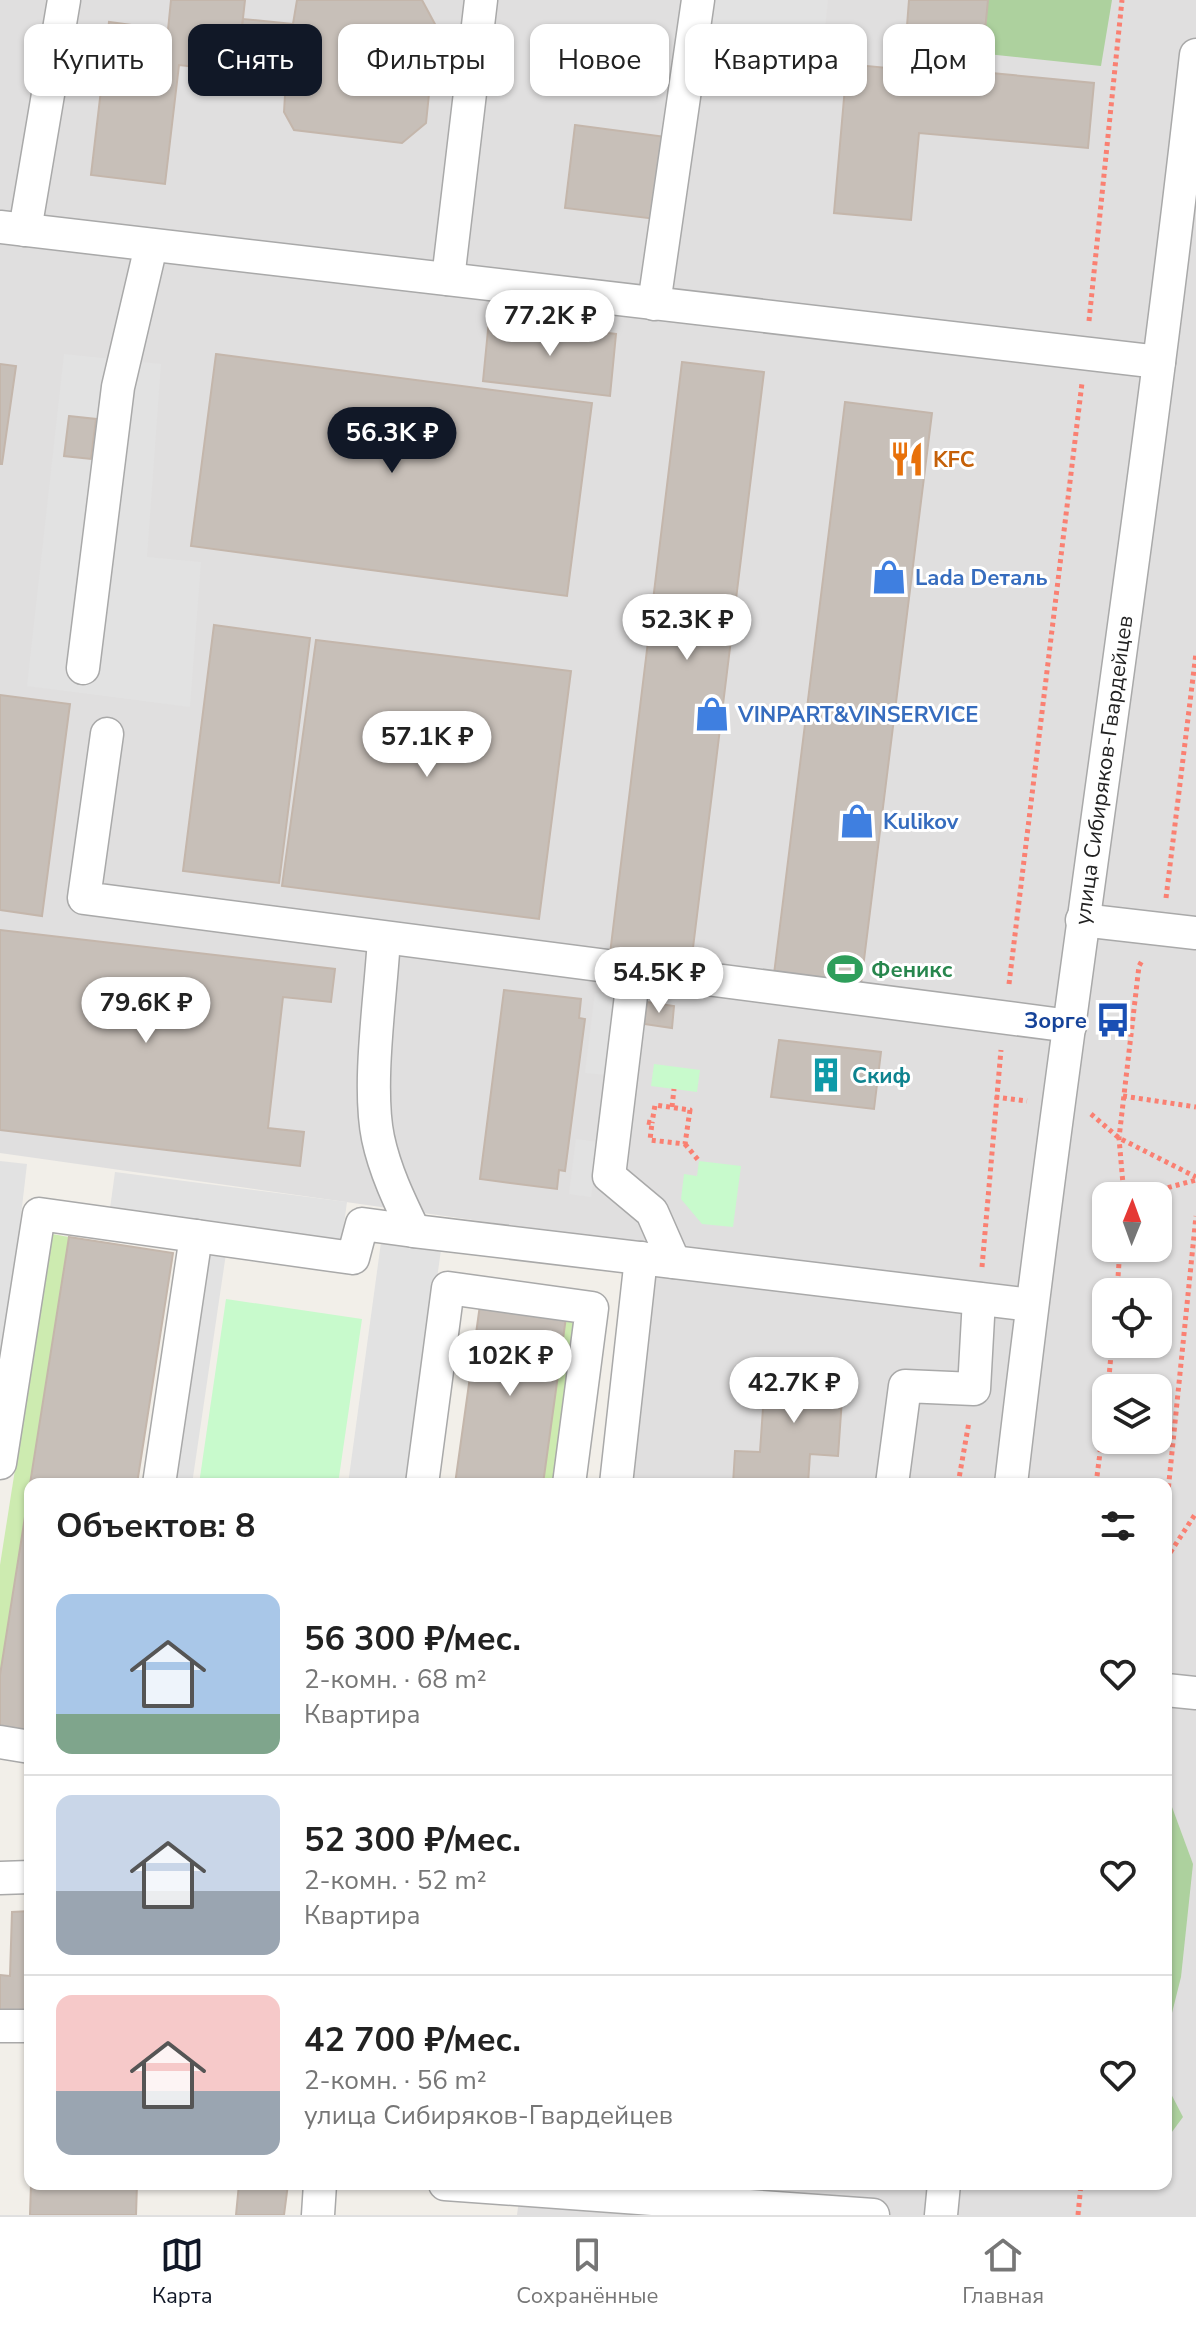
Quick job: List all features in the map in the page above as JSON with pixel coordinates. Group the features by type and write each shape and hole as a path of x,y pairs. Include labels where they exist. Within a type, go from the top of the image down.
{"street":[{"path":"64,0 12,229 1159,362"},
{"path":"448,279 481,0"},
{"path":"654,304 698,0"},
{"name":"улица Сибиряков-Гвардейцев","path":"1012,1478 1082,920 1159,362 1187,221 1196,55"},
{"path":"83,668 118,387 151,246"},
{"path":"107,734 84,898 1070,1026"},
{"path":"1082,920 1196,933"},
{"path":"384,938 375,1101 378,1136 391,1184 414,1231"},
{"path":"634,971 609,1176 652,1212 674,1262"},
{"path":"0,1463 39,1214 353,1258 362,1224 1032,1305"},
{"path":"423,1478 453,1235"},
{"path":"160,1478 196,1236"},
{"path":"617,1478 641,1258"},
{"path":"448,1288 592,1308 570,1478"},
{"path":"893,1478 905,1386 974,1389 979,1299"},
{"path":"1172,1691 1196,1693"},
{"path":"0,1742 24,1746"},
{"path":"0,1878 24,1877"},
{"path":"0,2026 24,2026"},
{"path":"318,2215 320,2190"},
{"path":"502,2190 560,2197 618,2191 873,2215"},
{"path":"941,2215 943,2190"}],"path":[{"path":"979,1299 995,1097 1086,352 1122,0"},
{"path":"672,1107 674,1089"},
{"path":"1123,1096 1196,1107"},
{"path":"995,1097 1061,1105 1089,1112 1119,1138 1196,1179"},
{"path":"685,1144 690,1110 655,1105 650,1140 685,1144 699,1161"},
{"path":"615,1118 652,1123"},
{"path":"1172,1186 1196,1179"},
{"path":"1169,1478 1196,1216"},
{"path":"959,1478 974,1389"},
{"path":"1097,1478 1100,1454"},
{"path":"1172,1550 1196,1513"},
{"path":"1078,2215 1080,2190"}],"shaded area":[{"path":"0,0 1196,0 1196,2215 517,2215 520,2190 1172,2190 1172,1478 623,1478 656,1246 0,1153"},
{"path":"698,0 828,0 825,24 694,24"},
{"path":"64,354 161,364 147,557 201,562 190,707 27,686"},
{"path":"595,993 618,996 607,1075 585,1073"},
{"path":"576,1139 599,1142 591,1197 569,1194"},
{"path":"0,1161 27,1164 4,1361 0,1361"},
{"path":"115,1172 347,1202 340,1254 228,1240 193,1478 160,1478 196,1235 108,1223"},
{"path":"382,1235 442,1243 409,1478 349,1478"}],"green space":[{"path":"955,0 1112,0 1101,66 995,55 995,24 952,24"},
{"path":"654,1064 700,1070 697,1092 651,1086"},
{"path":"699,1161 741,1166 733,1227 702,1224 681,1199 684,1174 697,1176"},
{"path":"52,1234 69,1237 31,1478 24,1478 24,1523 0,1675 0,1565"},
{"path":"226,1299 362,1319 339,1478 200,1478"},
{"path":"566,1317 580,1319 558,1478 544,1478"},
{"path":"1172,1807 1193,1864 1181,1977 1172,2013"},
{"path":"1172,2096 1183,2117 1172,2132"}],"building":[{"path":"171,0 245,0 242,24 188,24 188,66 179,65 165,184 91,175 100,96 172,96 172,24 169,24"},
{"path":"297,0 422,0 435,24 338,24 338,96 429,96 426,123 402,143 294,130 284,112 285,96 322,96 322,24 293,24"},
{"path":"909,0 988,0 986,24 907,24"},
{"path":"243,19 293,24 242,24"},
{"path":"867,66 883,68 883,96 995,96 995,73 1094,83 1088,148 919,133 911,220 834,213 844,96 867,96"},
{"path":"575,125 674,138 664,220 565,208"},
{"path":"489,320 616,334 610,396 483,381"},
{"path":"216,354 592,403 567,596 191,546"},
{"path":"682,362 764,372 691,964 610,954"},
{"path":"0,364 16,366 2,464 0,464"},
{"path":"845,402 932,413 861,984 774,974"},
{"path":"69,416 96,419 91,459 64,456"},
{"path":"214,625 310,638 279,883 183,871"},
{"path":"316,640 571,671 539,919 282,886"},
{"path":"0,695 70,704 42,916 0,910"},
{"path":"0,930 335,969 331,1002 283,997 268,1128 304,1132 300,1166 0,1130"},
{"path":"504,990 581,999 579,1018 585,1019 565,1171 559,1170 557,1189 480,1179"},
{"path":"647,1002 674,1006 672,1028 644,1024"},
{"name":"Скиф","path":"779,1040 881,1052 874,1109 771,1097"},
{"path":"69,1237 173,1253 138,1478 31,1478"},
{"path":"480,1305 566,1317 544,1478 456,1478"},
{"path":"766,1364 844,1370 838,1456 810,1454 808,1478 733,1478 735,1451 760,1452"},
{"path":"24,1523 24,1734 0,1730 0,1675"},
{"path":"24,1911 24,2012 0,2012 0,1975 10,1976 12,1912"},
{"path":"31,2190 137,2190 136,2215 30,2215"},
{"path":"238,2190 287,2190 284,2215 236,2215"}],"place":[{"name":"KFC","path":"907,459"},
{"name":"Lada Dеталь","path":"889,577"},
{"name":"VINPART&VINSERVICE","path":"712,714"},
{"name":"Kulikov","path":"857,821"},
{"name":"Феникс","path":"845,969"},
{"name":"Зорге","path":"1113,1020"},
{"name":"Скиф","path":"826,1075"}]}
